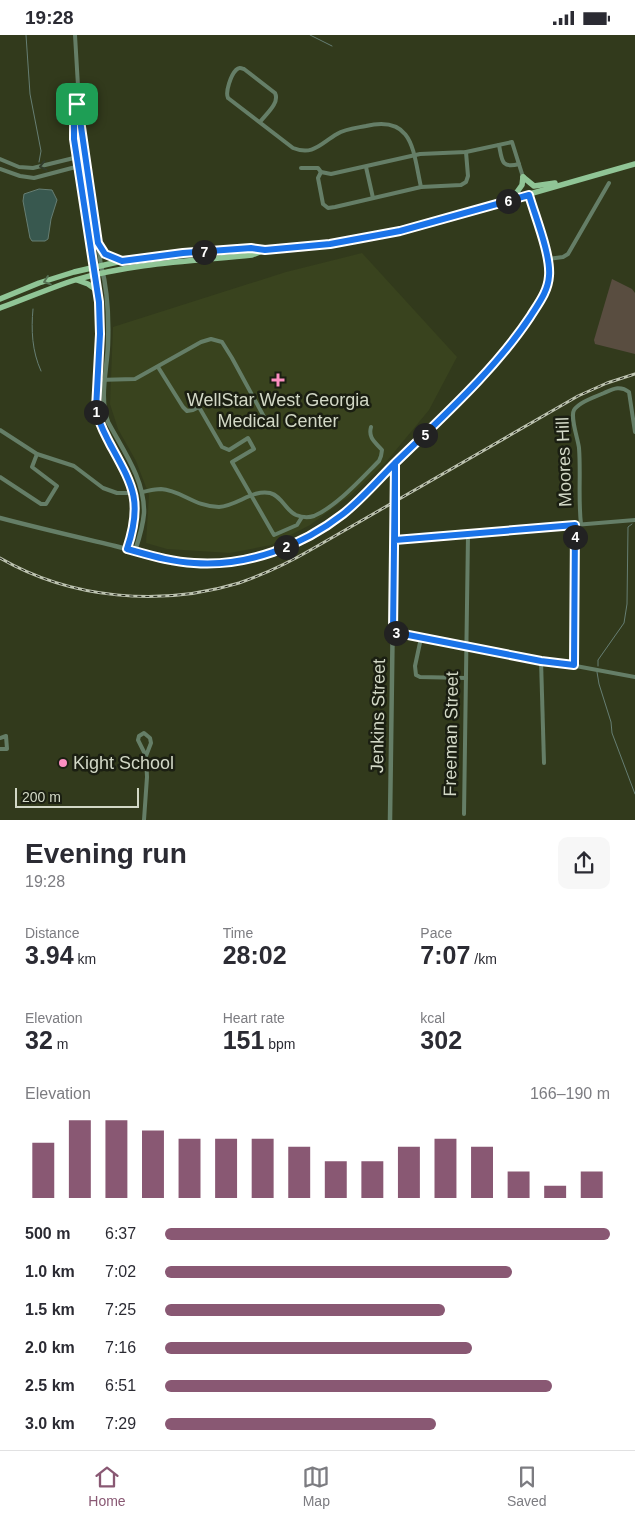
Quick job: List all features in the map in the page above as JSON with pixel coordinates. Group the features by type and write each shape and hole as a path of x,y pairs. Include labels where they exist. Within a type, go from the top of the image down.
{"main road":[{"path":"0,299 39,283 101,265 122,261 162,255 251,248 265,250 330,244 400,231 635,164"},
{"path":"511,200 518,193 523,177 534,185 570,182"},
{"path":"98,243 105,254 122,261"},
{"path":"0,308 75,280 103,273 159,264 252,255 265,250"},
{"path":"75,280 85,283 98,291"}],"street":[{"path":"75,35 80,120 106,289 108,327 104,404 106,418 136,473 142,492 144,517 135,551"},
{"path":"260,122 276,101 277,96 244,69 240,68 236,70 226,95 228,98 293,148 306,151 313,150 343,131 380,123 396,125 405,133 411,144 421,187"},
{"path":"79,94 73,125 77,167 98,291 100,323 95,404 99,424 131,483 135,518 127,549"},
{"path":"301,168 318,168 322,172 331,174 414,156 438,152 466,151 512,142 523,177"},
{"path":"499,145 503,162 506,165 519,164"},
{"path":"322,172 318,178 323,204 328,208 421,187 461,185 466,182 468,176 466,151"},
{"path":"0,159 24,168 33,168 86,155"},
{"path":"0,169 20,177 34,177 87,165"},
{"path":"366,167 373,198"},
{"path":"548,259 563,257 568,254 609,183"},
{"path":"0,518 175,561 204,564 243,560 274,551 304,538 333,521 361,498 484,375 511,344 546,289 549,274 548,259 529,195"},
{"path":"97,380 135,379 184,350 207,339 215,339 222,342 269,426"},
{"path":"158,367 187,411 199,407 222,447 229,450 248,438 254,449 232,463 274,535 297,525 302,517"},
{"name":"Moores Hill","path":"581,524 579,508 579,447 573,417 575,409 581,404 616,388 624,388 629,392 635,432"},
{"path":"0,430 37,455 69,464 95,483 117,493 163,489 172,491 200,504 219,507 234,504 264,492 273,494 281,499 290,511 302,517 315,515 330,505 348,491 379,461 382,450 371,438 371,427"},
{"path":"0,477 41,505 46,504 57,486 32,467 37,455"},
{"name":"Jenkins Street","path":"390,820 395,463"},
{"path":"395,540 635,521"},
{"path":"574,665 575,525"},
{"name":"Freeman Street","path":"464,814 468,535"},
{"path":"393,632 635,677"},
{"path":"421,637 415,671 416,675 420,677 466,678"},
{"path":"541,661 544,763"},
{"path":"144,820 148,777 146,756 138,740 144,733 150,737 151,743 146,756"},
{"path":"0,738 6,736 7,749 0,749"}],"shaded area":[{"name":"WellStar West Georgia Medical Center","path":"362,253 457,357 429,410 386,462 351,495 310,525 271,545 230,553 167,549 146,543 149,495 136,461 118,429 110,404 113,327 286,272"},
{"path":"612,279 632,289 635,293 635,354 595,344 594,340"}],"water":[{"path":"39,189 52,190 57,200 51,219 48,239 45,241 32,241 23,201 24,194"}],"waterway":[{"path":"26,35 30,94 41,151 39,162"},
{"path":"310,35 332,46"},
{"path":"33,309 33,340 41,371"},
{"path":"598,666 598,660 624,623 627,604 628,527 632,524"},
{"path":"597,672 611,722 612,733 635,794"}],"railway":[{"path":"0,558 27,572 56,583 116,595 178,595 239,583 287,563 578,396 607,383 635,374"}],"place":[{"name":"WellStar West Georgia Medical Center","path":"278,380"},
{"name":"Kight School","path":"63,763"}],"route":[{"path":"77,104 73,125 77,167 100,313 95,404 99,424 131,483 135,518 127,549 175,561 204,564 253,558 294,543 333,521 361,498 395,463 393,632 541,661 574,665 575,525 395,540 395,463 426,434 508,349 544,295 549,278 549,264 529,195 400,231 342,242 265,250 251,248 177,254 122,261 105,254 98,243 80,120 79,94 77,104"}]}
